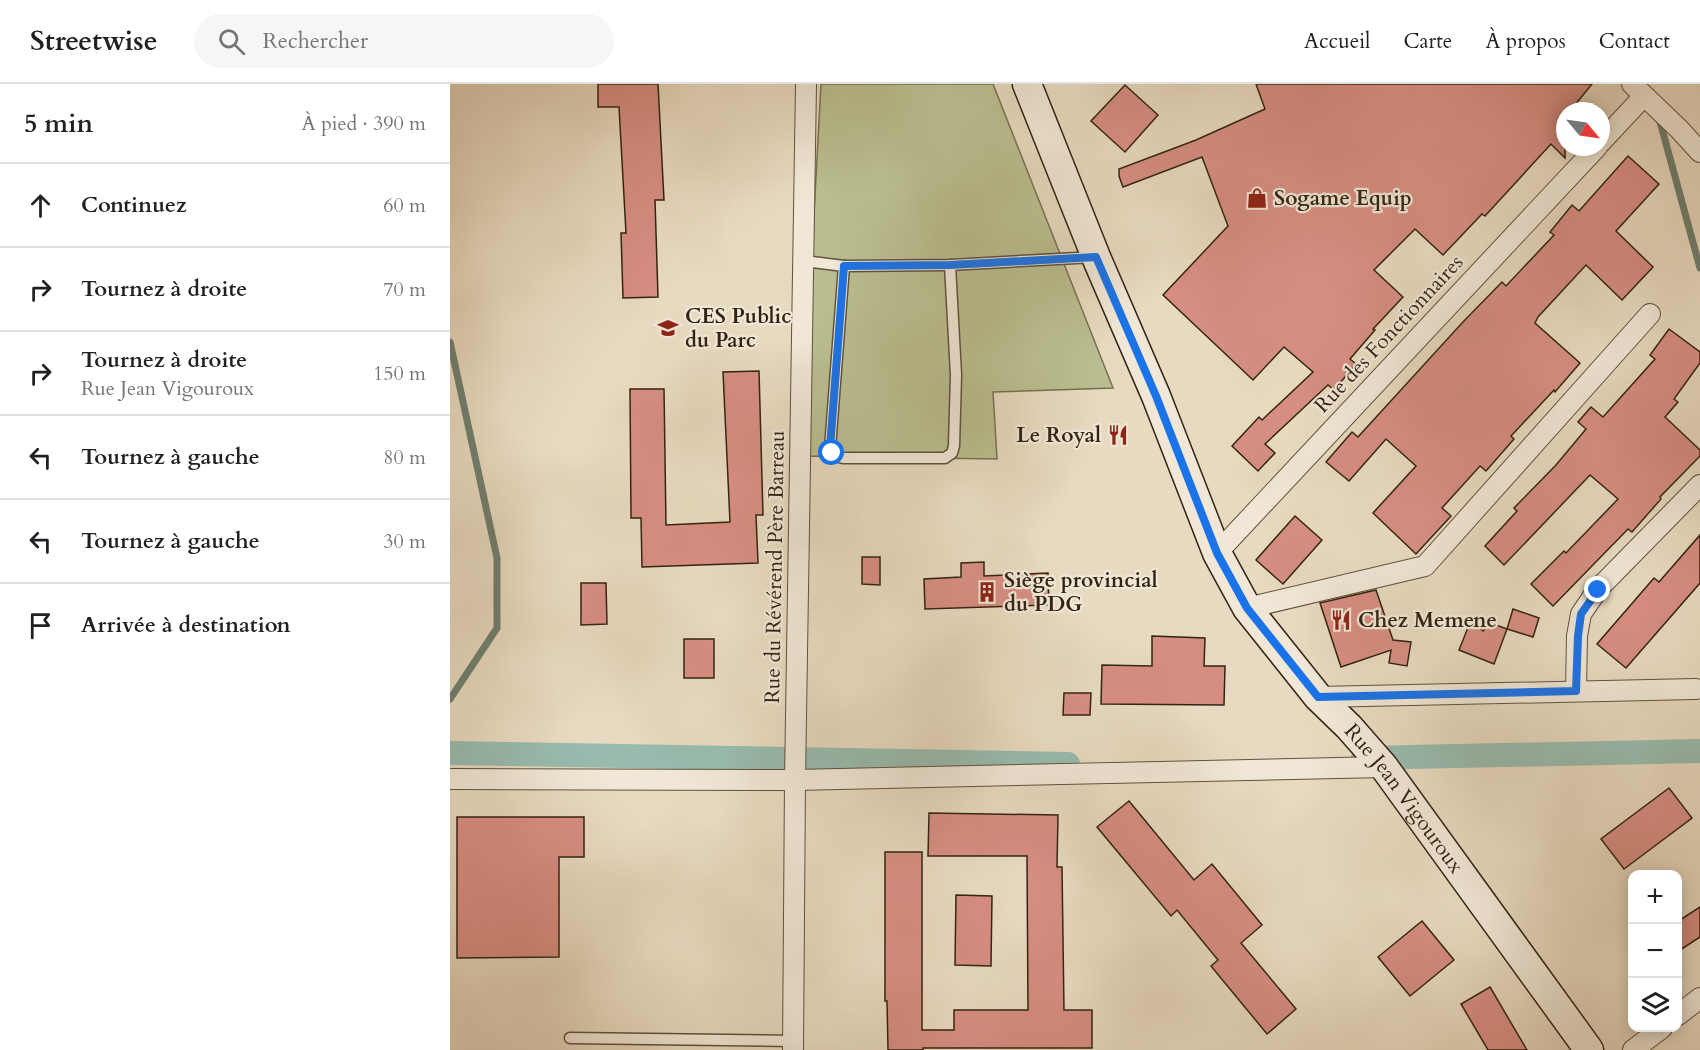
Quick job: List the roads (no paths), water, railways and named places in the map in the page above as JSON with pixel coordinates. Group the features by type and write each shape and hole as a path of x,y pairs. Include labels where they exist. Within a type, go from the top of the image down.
{"street":[{"name":"Rue du Révérend Père Barreau","path":"793,1045 795,743 806,84"},
{"name":"Rue Jean Vigouroux","path":"1027,84 1096,257 1156,396 1217,553 1247,608 1318,697 1349,727 1384,767 1589,1050"},
{"path":"1610,131 1642,94 1700,152"},
{"name":"Rue des Fonctionnaires","path":"1217,553 1589,156"},
{"path":"1247,608 1425,566 1650,314"},
{"path":"1576,691 1581,614 1598,590 1700,485"},
{"path":"1318,697 1696,689"},
{"path":"450,779 1384,767"},
{"path":"1682,1011 1700,998"},
{"path":"1633,1050 1657,1032"}],"lane":[{"path":"804,261 844,266 950,265 1096,257"},
{"path":"844,266 830,448 835,456 843,458 945,458 952,453 954,446 956,375 950,265"},
{"path":"570,1038 793,1045"}],"waterway":[{"path":"1659,118 1700,268"},
{"path":"450,342 497,558 497,628 450,699"},
{"path":"1363,758 1700,751"},
{"path":"450,753 1068,764"}],"place":[{"name":"Sogame Equip","path":"1257,198"},
{"name":"CES Public du Parc","path":"668,328"},
{"name":"Le Royal","path":"1118,435"},
{"name":"Siège provincial du PDG","path":"987,592"},
{"name":"Chez Memene","path":"1341,620"}]}
